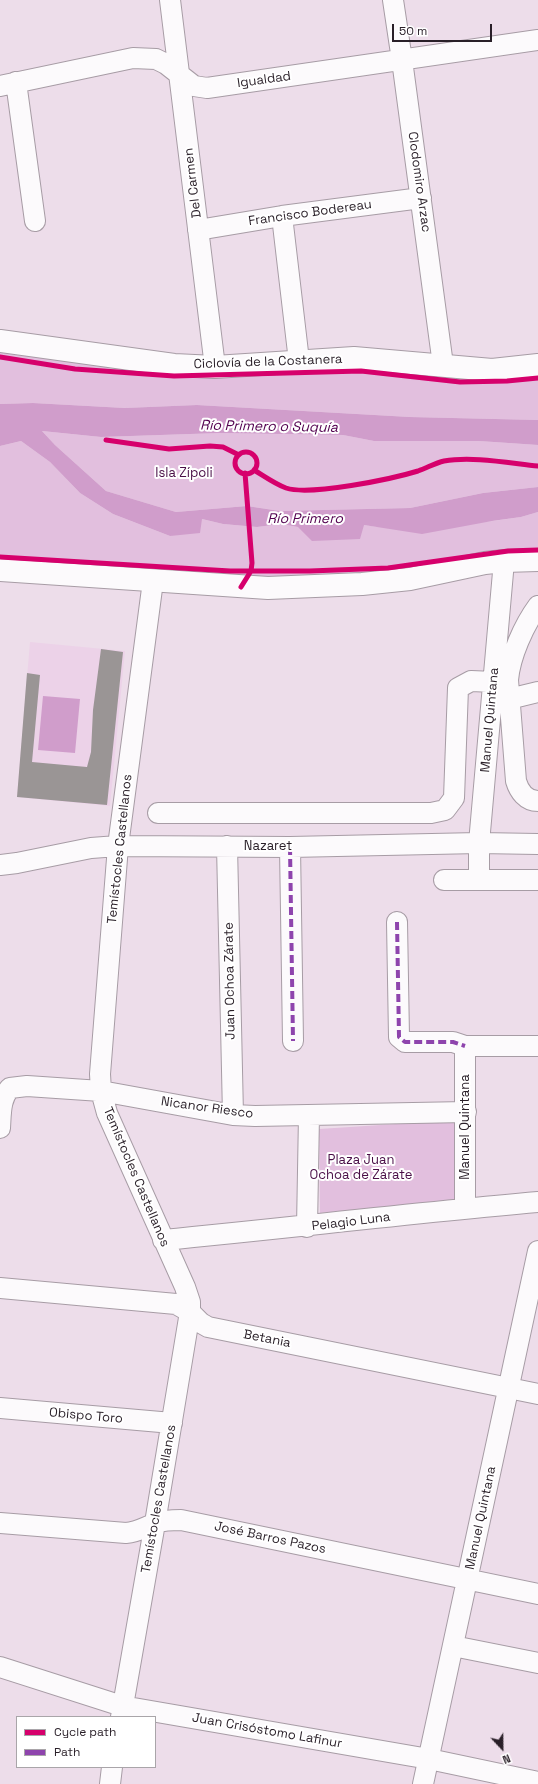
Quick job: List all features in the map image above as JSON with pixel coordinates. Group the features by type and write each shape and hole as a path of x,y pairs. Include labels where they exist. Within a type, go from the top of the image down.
{"main road":[{"path":"0,341 174,365 215,367 354,358 492,370 538,365"},
{"path":"0,570 268,588 362,584 410,579 504,561 538,560"}],"street":[{"name":"Del Carmen","path":"170,0 215,367"},
{"name":"Clodomiro Arzac","path":"392,0 421,198 442,365"},
{"name":"Igualdad","path":"8,84 133,58 156,59 166,64 194,86 207,88 538,40"},
{"path":"8,84 35,221"},
{"name":"Francisco Bodereau","path":"198,230 282,216 421,198"},
{"path":"282,216 299,361"},
{"name":"Manuel Quintana","path":"479,880 479,843 504,561"},
{"name":"Temístocles Castellanos","path":"122,1712 156,1523 190,1312 190,1302 185,1287 107,1113 101,1091 100,1074 118,846 153,581"},
{"path":"538,606 509,666 508,680 516,781 525,797 530,800 538,801"},
{"path":"158,813 424,813 444,810 454,798 458,688 471,681 494,682"},
{"path":"510,699 538,692"},
{"name":"Nazaret","path":"0,865 91,848 118,846 290,846 479,843 538,844"},
{"name":"Juan Ochoa Zárate","path":"227,846 233,1115"},
{"path":"290,846 293,1041"},
{"path":"444,880 538,880"},
{"path":"397,922 399,1037 405,1042 453,1042 465,1046 538,1046"},
{"name":"Manuel Quintana","path":"465,1046 465,1208"},
{"name":"Nicanor Riesco","path":"0,1128 3,1098 10,1088 18,1086 101,1091 233,1115 466,1112"},
{"path":"307,1227 309,1114"},
{"name":"Pelagio Luna","path":"163,1240 307,1227 465,1208 538,1202"},
{"name":"Manuel Quintana","path":"424,1784 510,1388 538,1251"},
{"name":"Betania","path":"0,1288 176,1304 190,1312 201,1323 208,1327 538,1394"},
{"name":"Obispo Toro","path":"0,1408 172,1423"},
{"name":"José Barros Pazos","path":"0,1523 126,1533 141,1530 156,1523 169,1520 181,1520 468,1578 538,1594"},
{"path":"453,1646 538,1663"},
{"name":"Juan Crisóstomo Lafinur","path":"0,1668 122,1712 148,1716"},
{"name":"Juan Crisóstomo Lafinur","path":"156,1717 429,1759 538,1782"},
{"path":"110,1784 112,1768"}],"shaded area":[{"path":"30,642 125,651 110,806 17,797"}],"green space":[{"path":"0,341 174,365 538,365 538,420 410,417 197,405 125,408 33,403 0,404"},
{"name":"Isla Zípoli","path":"42,431 101,437 220,433 343,435 374,441 479,441 538,445 538,487 483,493 410,508 280,511 247,506 176,512 106,491 55,445"},
{"path":"21,441 50,462 80,493 113,514 170,536 202,519 223,524 257,527 281,524 298,527 364,525 378,527 493,521 521,517 538,512 538,560 362,584 0,570 0,446"},
{"name":"Plaza Juan Ochoa de Zárate","path":"458,1120 458,1202 320,1213 319,1129"}],"water":[{"path":"33,403 125,408 197,405 410,417 538,420 538,445 479,441 374,441 343,435 220,433 101,437 42,431 55,445 106,491 176,512 247,506 280,511 410,508 483,493 538,487 538,512 521,517 422,534 364,525 360,539 312,541 298,527 281,524 257,527 223,524 202,519 200,533 170,536 113,514 80,493 50,462 21,441 0,446 0,404"},
{"path":"43,696 80,699 75,753 38,750"}],"building":[{"path":"101,649 123,652 107,805 17,797 27,673 40,675 32,762 87,767 91,752 93,710"}],"marked path":[{"path":"290,847 293,1041"},
{"path":"397,922 399,1037 405,1042 453,1042 465,1046"}],"cycle path":[{"name":"Ciclovía de la Costanera","path":"0,357 75,369 174,376 361,371 460,382 507,381 538,378"},
{"path":"106,440 169,449 210,446 223,447 239,455"},
{"path":"246,452 250,453 256,459 257,463 256,467 250,473 246,474 242,473 236,467 235,463 236,459 242,453 246,452"},
{"path":"254,470 286,488 313,490 351,486 390,478 418,471 444,461 466,459 491,460 538,466"},
{"path":"241,587 251,571 252,563 245,473"},
{"path":"0,557 230,571 310,571 388,568 508,551 538,550"}],"water label":[{"name":"Río Primero o Suquía","path":"269,427"},
{"name":"Río Primero","path":"305,519"}]}
